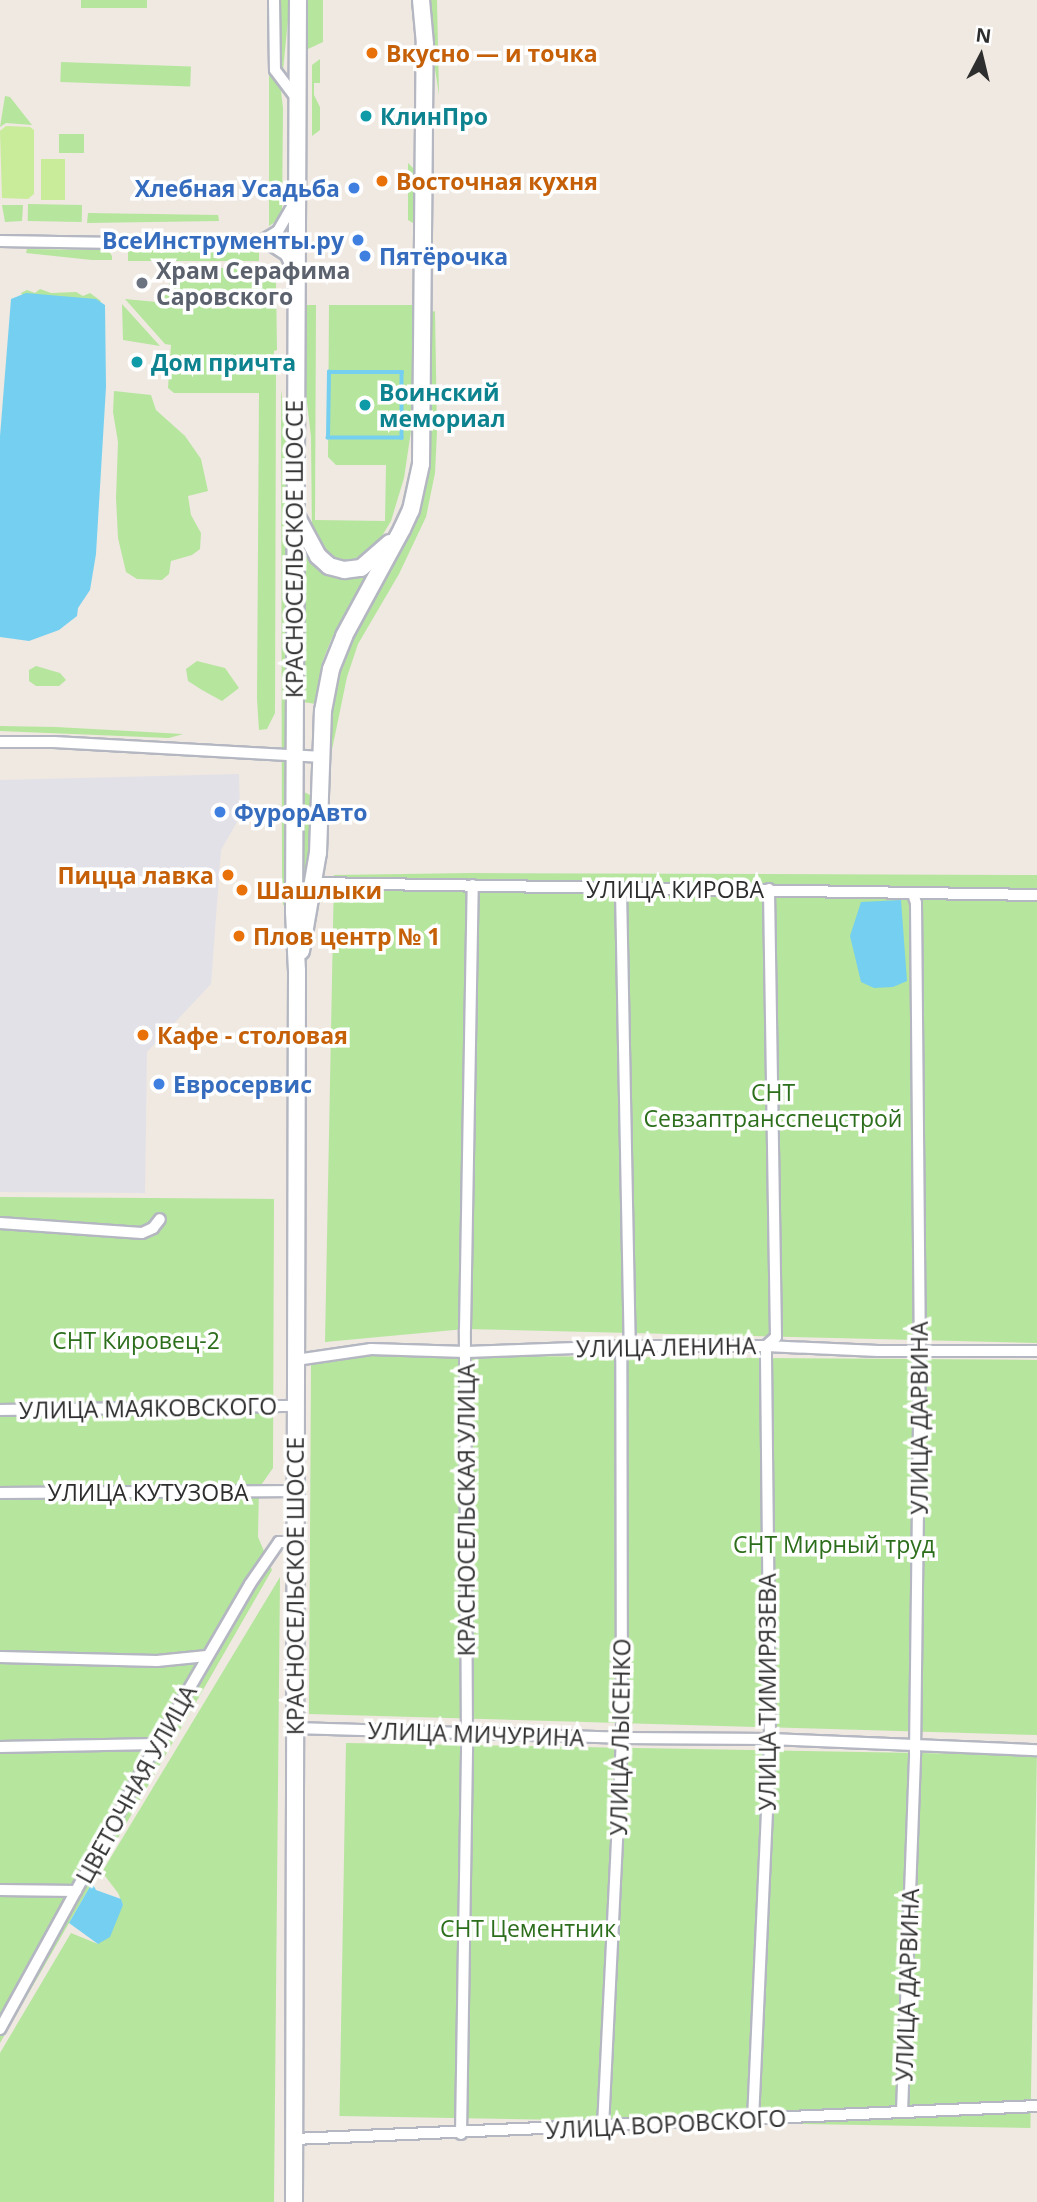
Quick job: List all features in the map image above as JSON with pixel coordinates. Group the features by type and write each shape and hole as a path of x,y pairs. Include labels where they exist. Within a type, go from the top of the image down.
{"main road":[{"name":"КРАСНОСЕЛЬСКОЕ ШОССЕ","path":"294,2202 294,1728 287,1542 295,1491 296,1406 297,971 293,912 298,0"},
{"name":"КРАСНОСЕЛЬСКОЕ ШОССЕ","path":"297,971 318,853 323,712 334,660 402,529 419,480 423,448 425,44 421,0"},
{"path":"294,511 317,556 329,566 344,570 361,568 374,559 402,529"}],"street":[{"path":"274,0 275,70 296,98"},
{"path":"0,241 118,243 263,240 278,232 295,200"},
{"path":"263,240 286,256 295,276"},
{"path":"0,742 54,742 320,757"},
{"name":"УЛИЦА КИРОВА","path":"314,883 1037,895"},
{"name":"КРАСНОСЕЛЬСКАЯ УЛИЦА","path":"461,2134 467,1734 466,1352 472,885"},
{"name":"УЛИЦА ТИМИРЯЗЕВА","path":"753,2120 770,1739 766,1346 776,1337 769,889"},
{"name":"УЛИЦА ЛЫСЕНКО","path":"603,2127 622,1738 626,1347 621,890"},
{"name":"УЛИЦА ДАРВИНА","path":"902,2112 915,1747 920,1351 916,903 913,894"},
{"path":"0,1223 142,1233 153,1228 160,1219"},
{"name":"УЛИЦА ЛЕНИНА","path":"296,1360 371,1349 466,1352 766,1346 920,1351 1037,1351"},
{"name":"УЛИЦА МАЯКОВСКОГО","path":"0,1410 296,1406"},
{"name":"УЛИЦА КУТУЗОВА","path":"0,1493 295,1491"},
{"name":"ЦВЕТОЧНАЯ УЛИЦА","path":"0,2029 207,1656 287,1542"},
{"path":"0,1657 157,1661 207,1656"},
{"name":"УЛИЦА МИЧУРИНА","path":"294,1728 622,1738 770,1739 1037,1750"},
{"path":"0,1747 157,1744"},
{"path":"0,1890 76,1891"},
{"name":"УЛИЦА ВОРОВСКОГО","path":"294,2139 461,2134 1037,2106"}],"shaded area":[{"path":"239,774 240,817 221,850 211,984 147,1052 145,1193 0,1192 0,780"}],"green space":[{"path":"81,0 147,0 147,8 81,8"},
{"path":"281,0 290,0 281,71"},
{"path":"307,0 323,0 323,42 308,49"},
{"path":"428,0 437,0 439,95 433,55"},
{"path":"320,59 320,83 314,83 314,95 320,107 320,130 312,136 312,65"},
{"path":"61,62 191,67 190,87 60,82"},
{"path":"269,70 281,91 283,108 282,212 278,220 269,226"},
{"path":"5,96 10,97 32,125 6,123 0,127"},
{"path":"6,126 30,127 34,130 34,194 28,199 2,198 0,131"},
{"path":"59,134 84,134 84,153 59,153"},
{"path":"41,159 65,159 65,200 41,200"},
{"path":"408,163 414,169 417,193 417,221 413,223 408,220"},
{"path":"28,204 82,205 82,222 28,221"},
{"path":"2,205 23,205 22,221 5,222"},
{"path":"88,213 218,215 219,221 87,223"},
{"path":"27,249 108,250 112,260 26,253"},
{"path":"128,250 259,250 259,261 128,261"},
{"path":"160,268 259,268 270,271 276,281 277,350 274,351 273,366 276,367 275,713 267,729 259,730 257,699 259,393 174,393 168,388 171,345 165,344 125,299 157,302 164,297 169,289 169,280"},
{"path":"40,289 51,293 76,292 83,296 90,293 101,301 97,304 23,297 21,293 27,290 35,293"},
{"path":"122,304 160,346 123,340"},
{"path":"303,305 316,305 315,520 385,521 386,465 336,465 328,457 329,305 416,305 414,411 404,478 391,521 376,546 351,561 335,560 323,552 312,534 311,437 304,377"},
{"path":"435,311 437,432 435,473 426,517 399,574 358,644 347,677 329,764 330,716 343,659 357,628 400,552 422,500 429,459 432,312"},
{"path":"281,390 289,448 288,906 283,905 282,875"},
{"path":"114,391 151,395 156,410 185,436 201,459 208,491 188,496 191,515 201,533 200,549 192,555 171,561 169,574 162,580 137,579 126,572 118,538 118,442 113,412"},
{"path":"305,554 322,568 368,574 331,640 322,663 316,704 303,702"},
{"path":"197,661 225,668 239,688 222,701 188,681 186,669"},
{"path":"36,666 60,673 66,680 59,686 36,686 29,681 29,670"},
{"path":"0,726 183,734 169,738 0,731"},
{"path":"302,791 312,796 311,837 301,904 298,873"},
{"name":"СНТ Севзаптрансспецстрой","path":"334,875 1037,875 1037,1343 465,1329 325,1342"},
{"name":"СНТ Кировец-2","path":"0,1197 274,1199 273,1468 259,1488 258,1537 272,1570 0,2043"},
{"name":"СНТ Мирный труд","path":"372,1355 1037,1360 1037,1735 309,1714 311,1363"},
{"path":"280,1577 274,2202 0,2202 0,2053 71,1933 98,1944 123,1905 118,1893 102,1872"},
{"name":"СНТ Цементник","path":"346,1743 1037,1755 1030,2128 339,2116"}],"water":[{"path":"26,293 96,299 105,305 106,387 96,554 90,590 78,608 77,616 59,630 29,641 0,637 0,436 11,299"},
{"path":"901,900 907,981 893,987 874,988 861,982 850,936 861,902"},
{"path":"92,1883 96,1890 121,1899 123,1905 110,1937 98,1944 69,1923"}],"waterway":[{"path":"329,372 402,372 402,438 328,438 329,372"}],"place":[{"name":"Вкусно — и точка","path":"372,53"},
{"name":"КлинПро","path":"366,116"},
{"name":"Восточная кухня","path":"382,181"},
{"name":"Хлебная Усадьба","path":"354,188"},
{"name":"ВсеИнструменты.ру","path":"358,240"},
{"name":"Пятёрочка","path":"365,256"},
{"name":"Храм Серафима Саровского","path":"142,283"},
{"name":"Дом причта","path":"137,362"},
{"name":"Воинский мемориал","path":"365,405"},
{"name":"ФурорАвто","path":"220,812"},
{"name":"Пицца лавка","path":"228,875"},
{"name":"Шашлыки","path":"242,890"},
{"name":"Плов центр № 1","path":"239,936"},
{"name":"Кафе - столовая","path":"143,1035"},
{"name":"Евросервис","path":"159,1084"}]}
